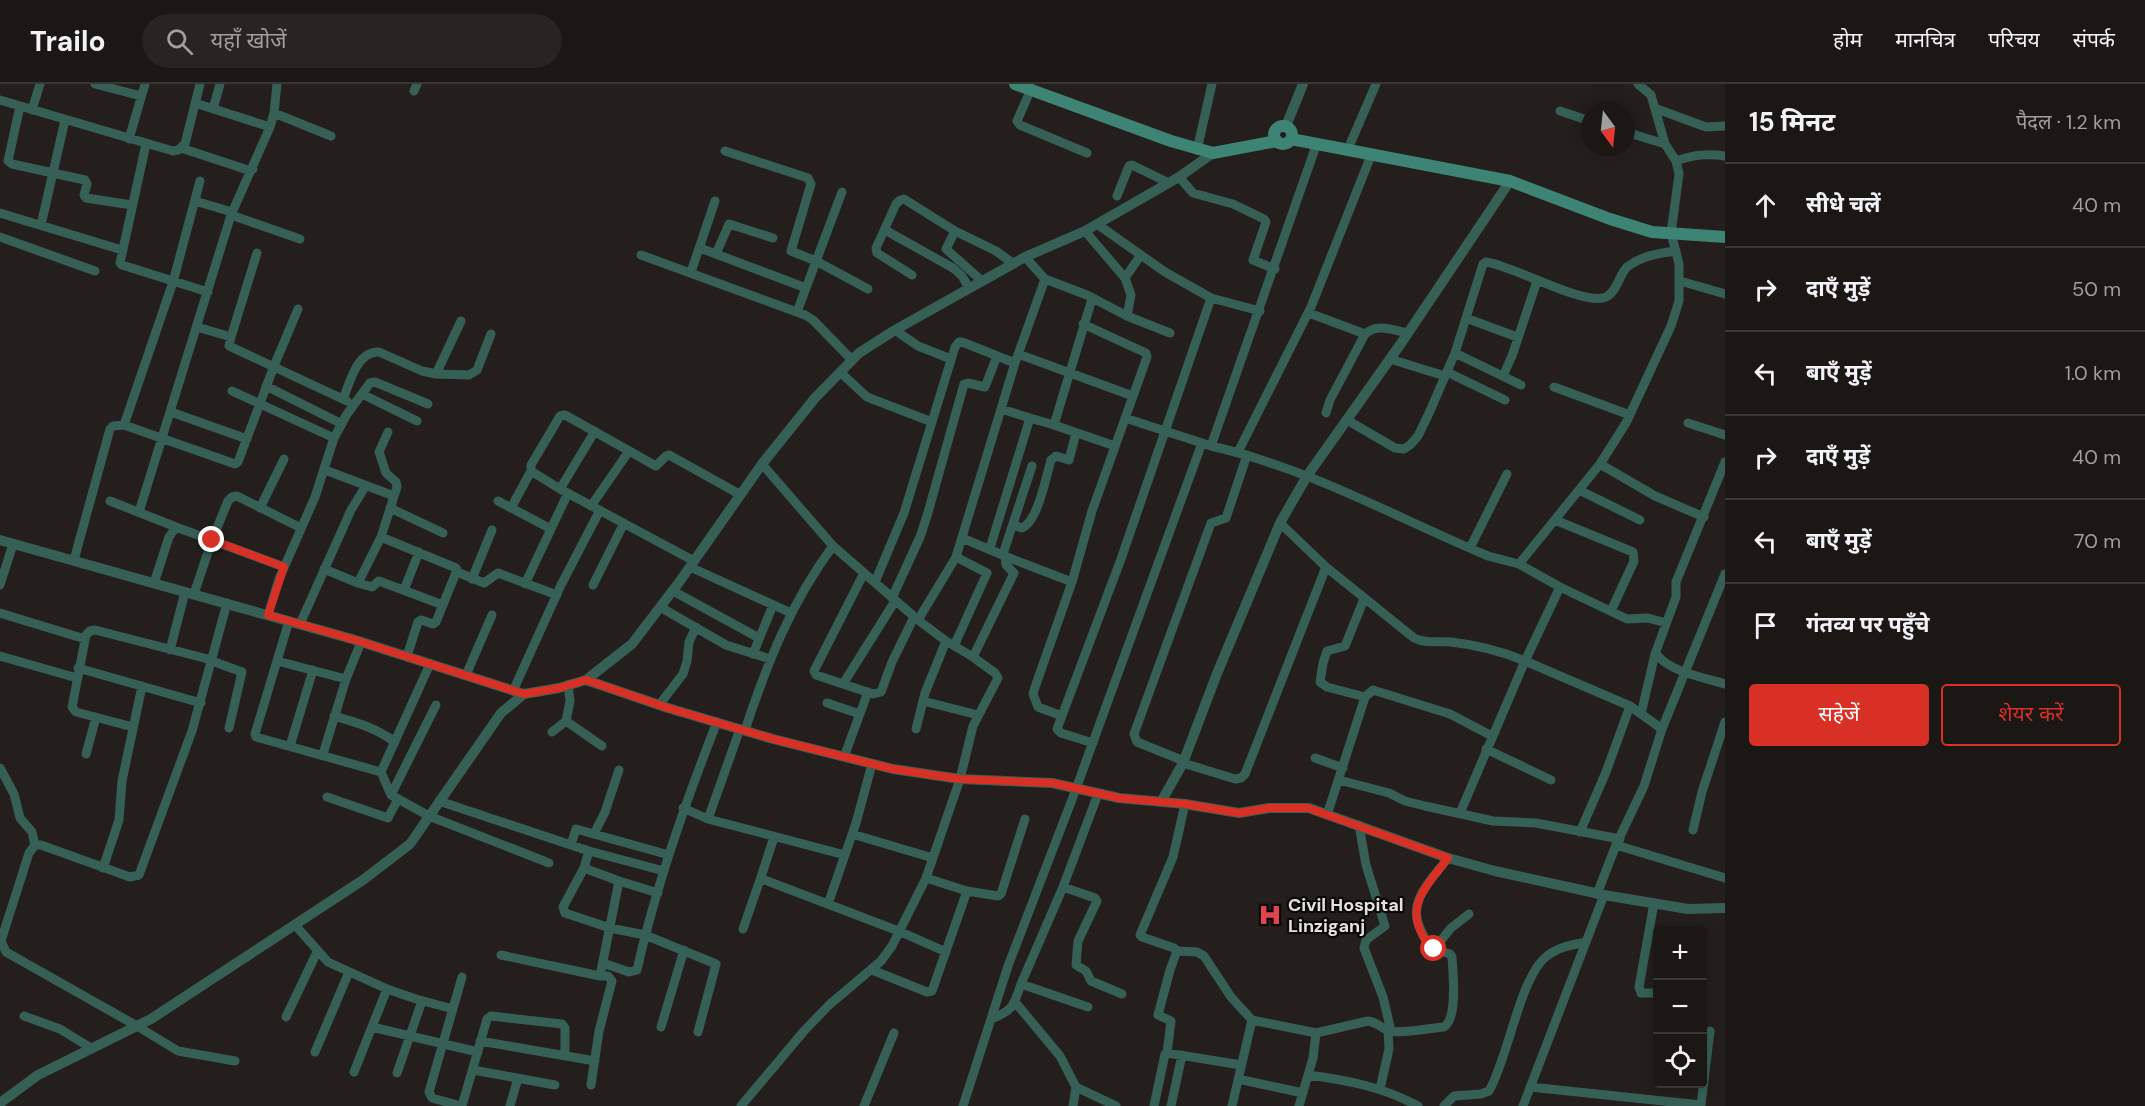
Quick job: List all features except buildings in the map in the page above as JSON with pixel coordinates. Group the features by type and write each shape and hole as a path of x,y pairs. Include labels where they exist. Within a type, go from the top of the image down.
{"main road":[{"path":"1015,84 1197,150 1213,153 1291,140 1317,143 1510,181 1632,227 1652,232 1725,237"},
{"path":"1276,141 1274,135 1280,126 1286,126 1292,132 1291,140"}],"street":[{"path":"32,110 40,84"},
{"path":"95,84 141,96"},
{"path":"129,139 145,84"},
{"path":"0,100 173,151 185,144 200,84"},
{"path":"213,109 220,84"},
{"path":"139,512 232,213 270,127 277,84"},
{"path":"1197,150 1212,84"},
{"path":"1286,126 1303,84"},
{"path":"1347,149 1376,84"},
{"path":"1520,564 1600,464 1630,415 1671,326 1678,301 1679,264 1671,232 1679,174 1676,161 1665,144 1652,95 1638,84"},
{"path":"1031,89 1017,121 1020,125 1087,153"},
{"path":"195,103 270,127"},
{"path":"20,106 8,161 12,164 85,180 87,184 84,195 86,198 132,205"},
{"path":"1657,109 1706,127 1725,126"},
{"path":"1560,111 1581,118"},
{"path":"274,113 331,136"},
{"path":"41,225 65,120"},
{"path":"1635,135 1665,144"},
{"path":"963,1106 1008,966 1260,311 1317,143"},
{"path":"146,144 120,259 122,266 208,292"},
{"path":"181,148 248,170 253,169"},
{"path":"725,151 808,178 811,184 790,250 816,261 868,290"},
{"path":"0,540 361,642 519,692 586,680 632,644 673,591 762,464 815,398 859,353 895,330 1025,257 1085,231 1174,180 1213,153"},
{"path":"1326,567 1245,774 1234,779 1184,762 1137,742 1134,734 1211,523 1226,518 1242,454 1309,313 1372,153"},
{"path":"1676,161 1706,153 1725,156"},
{"path":"1117,196 1129,166 1132,165 1174,180 1193,193 1233,204 1266,222 1253,258 1255,262 1275,269"},
{"path":"124,425 174,282 200,181"},
{"path":"1161,802 1184,762 1216,676 1280,523 1306,476 1408,333 1510,181"},
{"path":"797,312 842,192"},
{"path":"912,275 877,253 876,248 900,200 904,200 956,231 996,251 1014,264"},
{"path":"195,201 300,239"},
{"path":"691,272 715,201"},
{"path":"0,213 122,250"},
{"path":"716,254 729,224 773,238"},
{"path":"1097,224 1140,256 1211,298 1260,311"},
{"path":"885,230 952,268 962,276 969,288"},
{"path":"956,231 946,249 982,281"},
{"path":"1085,231 1125,278 1131,295 1126,316"},
{"path":"0,237 95,271"},
{"path":"700,248 806,288"},
{"path":"1347,420 1395,448 1404,449 1418,436 1455,352 1483,264 1486,262 1578,295 1603,299 1611,294 1626,268 1656,253 1676,251"},
{"path":"257,253 229,346 354,405"},
{"path":"641,255 797,312 813,320 852,360"},
{"path":"1125,278 1140,256"},
{"path":"1025,257 1045,279 1126,316 1170,333"},
{"path":"864,573 814,671 816,675 876,694 881,692 892,662 916,619 956,557 1017,359 1045,279"},
{"path":"1503,376 1537,281"},
{"path":"1680,281 1725,294"},
{"path":"1093,743 1059,732 1057,729 1121,559 1211,298"},
{"path":"1054,425 1092,299"},
{"path":"74,560 110,429 113,426 124,425 235,464 238,462 298,309"},
{"path":"1309,313 1365,334"},
{"path":"1466,318 1517,337"},
{"path":"436,374 461,321"},
{"path":"1062,716 1040,708 1034,694 1072,582 1092,511 1147,357 1146,353 1083,324"},
{"path":"197,327 231,337"},
{"path":"1326,413 1330,400 1365,334 1379,327 1408,333"},
{"path":"895,330 918,346 951,359"},
{"path":"343,399 360,361 372,352 379,352 422,371 436,374 473,374 477,370 491,334"},
{"path":"875,582 904,513 958,342 997,356 1069,373 1133,396"},
{"path":"1455,352 1521,385"},
{"path":"843,684 893,599 920,537 964,384 985,387 997,356"},
{"path":"1390,359 1446,374 1505,400"},
{"path":"840,372 867,397 932,422"},
{"path":"268,615 284,567 325,470 334,438 370,383 375,382 428,404"},
{"path":"266,386 342,424"},
{"path":"1554,387 1630,415"},
{"path":"232,391 334,438"},
{"path":"362,394 417,421"},
{"path":"1001,409 1115,446"},
{"path":"171,412 247,439"},
{"path":"512,508 531,471 531,465 560,416 565,415 656,466 668,455 741,495"},
{"path":"990,548 1030,418"},
{"path":"1125,418 1306,476 1488,556 1520,564 1560,587 1627,619 1648,618 1666,624"},
{"path":"1688,423 1725,435"},
{"path":"525,584 564,491 595,431"},
{"path":"358,583 381,537 397,485 386,473 380,452 388,432"},
{"path":"1014,525 1022,528 1028,525 1036,510 1051,460 1056,456 1069,460 1076,433"},
{"path":"0,1103 38,1075 151,1019 363,880 410,844 501,712 519,692 557,595 596,508 629,451"},
{"path":"260,508 284,459"},
{"path":"1641,714 1655,654 1676,597 1676,582 1725,462"},
{"path":"741,1106 804,1031 829,1005 872,970 901,932 927,878 960,779 966,747 978,715 998,678 995,673 973,657 916,619 833,546 762,464"},
{"path":"1600,464 1655,496 1704,517"},
{"path":"973,657 1014,575 1012,569 1006,565 1005,555 1032,466"},
{"path":"325,470 394,496"},
{"path":"531,471 692,564 792,613"},
{"path":"1470,548 1507,474"},
{"path":"366,487 354,504 277,661 256,737 381,772 394,797 429,816 549,863"},
{"path":"1579,490 1640,520"},
{"path":"170,650 189,593 228,501 232,497 237,496 302,528"},
{"path":"110,501 284,567"},
{"path":"498,501 550,529"},
{"path":"390,508 443,534"},
{"path":"1555,520 1633,552 1634,561 1611,611"},
{"path":"593,585 624,523"},
{"path":"1280,523 1326,567 1419,641 1450,642 1495,649 1630,706 1662,729"},
{"path":"154,583 169,537 176,526"},
{"path":"472,579 492,530"},
{"path":"381,537 456,568 457,572 472,579 487,583 498,573 557,595"},
{"path":"962,538 1072,582"},
{"path":"0,585 13,543"},
{"path":"708,819 770,659 813,572 833,546"},
{"path":"404,590 418,552"},
{"path":"916,729 923,701 987,573 956,557"},
{"path":"324,569 372,587 379,581 443,604"},
{"path":"406,656 418,622 421,620 434,624 457,572"},
{"path":"1523,1106 1586,942 1618,842 1644,786 1662,729 1725,574"},
{"path":"1460,813 1486,749 1560,587"},
{"path":"673,591 759,639"},
{"path":"1364,599 1345,646 1327,651 1320,682 1326,687 1365,697"},
{"path":"35,845 41,845 130,877 139,875 201,703 227,603"},
{"path":"753,654 773,604"},
{"path":"660,607 726,645 770,659"},
{"path":"0,613 85,639"},
{"path":"466,675 492,615"},
{"path":"659,705 683,674 687,661 688,642 696,627"},
{"path":"133,727 76,712 72,707 85,639 90,631 95,630 212,661 242,672 229,728"},
{"path":"323,754 346,679 361,642"},
{"path":"0,656 142,686 201,703"},
{"path":"1658,656 1661,661 1685,672 1725,684"},
{"path":"277,661 346,679"},
{"path":"381,772 430,664"},
{"path":"290,746 313,670"},
{"path":"586,680 742,730 893,769 960,779 1053,783 1119,798 1185,804 1239,813 1269,808 1308,808 1448,858 1495,871 1600,895 1688,909 1725,908"},
{"path":"552,732 566,721 570,701 568,685"},
{"path":"104,868 119,820 122,782 142,686"},
{"path":"1327,814 1365,697 1373,690 1450,714 1492,736"},
{"path":"844,757 868,692"},
{"path":"923,701 978,715"},
{"path":"827,703 860,714"},
{"path":"327,797 388,818 394,797 436,705"},
{"path":"1580,832 1606,772 1630,706"},
{"path":"334,716 366,724 395,742"},
{"path":"86,754 96,717"},
{"path":"566,721 602,747"},
{"path":"603,963 629,972 637,970 645,935 683,808 717,722"},
{"path":"1693,830 1702,792 1725,722"},
{"path":"1486,749 1551,780"},
{"path":"1315,758 1343,768"},
{"path":"828,904 852,834 872,764"},
{"path":"0,768 15,794 21,818 32,832 35,845 26,864 1,941 1,948 178,1051 235,1061"},
{"path":"594,834 605,812 619,770"},
{"path":"1339,780 1389,793 1406,801 1494,821 1536,823 1580,832 1618,842 1725,878"},
{"path":"992,1019 1009,1012 1015,1002 1098,794"},
{"path":"440,801 589,851 664,871"},
{"path":"1185,804 1173,857 1140,935 1177,951 1197,952 1204,956 1231,997 1252,1020 1316,1033 1368,1021 1375,1022 1390,1031 1444,1027 1451,1019 1454,975 1452,957 1427,944 1418,925 1415,908 1421,892 1448,858"},
{"path":"683,808 708,819 844,855"},
{"path":"927,878 994,897 1001,894 1025,819"},
{"path":"1359,825 1365,865 1385,926 1366,940 1364,948 1383,997 1390,1031 1389,1049 1380,1089"},
{"path":"571,845 576,830 669,855"},
{"path":"852,834 933,858"},
{"path":"743,928 774,837"},
{"path":"589,851 584,868 563,911 610,928 645,935 716,964 698,1032"},
{"path":"584,868 658,893"},
{"path":"761,877 946,952"},
{"path":"600,976 619,881"},
{"path":"1063,886 1095,898 1097,901 1078,941 1076,965 1086,971 1090,981 1122,993"},
{"path":"872,970 930,992 934,988 968,891"},
{"path":"1653,993 1641,993 1639,987 1654,903"},
{"path":"1434,949 1451,928 1469,914"},
{"path":"295,925 328,962 387,989 453,1009"},
{"path":"1444,1106 1454,1096 1481,1094 1489,1091 1527,988 1539,963 1558,948 1586,942"},
{"path":"661,1027 684,950"},
{"path":"1154,1106 1167,1053 1171,1021 1158,1015 1177,951"},
{"path":"286,1017 317,952"},
{"path":"501,955 608,976 612,981 599,1031 591,1085"},
{"path":"315,1052 349,972"},
{"path":"462,977 429,1095 432,1098 461,1106 487,1019 494,1016 562,1024 565,1028 565,1056"},
{"path":"1021,984 1088,1007"},
{"path":"354,1072 387,989"},
{"path":"396,1073 422,1000"},
{"path":"1015,1002 1060,1056 1076,1087 1073,1106"},
{"path":"24,1016 60,1029 91,1048"},
{"path":"1232,1106 1252,1020"},
{"path":"372,1027 478,1052"},
{"path":"1530,1087 1703,1106 1710,1031"},
{"path":"864,1106 894,1032"},
{"path":"1299,1106 1313,1058 1316,1033"},
{"path":"480,1041 595,1061"},
{"path":"1167,1053 1241,1065"},
{"path":"1171,1106 1182,1055"},
{"path":"473,1070 555,1084"},
{"path":"1308,1075 1340,1079 1380,1089 1418,1106"},
{"path":"510,1106 518,1078"},
{"path":"1238,1079 1303,1093"},
{"path":"1076,1087 1116,1106"}],"place":[{"name":"Civil Hospital Linziganj","path":"1270,915"}],"route":[{"path":"212,540 284,567 268,615 352,639 524,694 559,688 586,680 668,708 773,739 893,769 960,779 1053,783 1119,798 1185,804 1239,813 1269,808 1308,808 1448,858 1421,892 1415,908 1418,925 1427,944 1434,949"}]}
